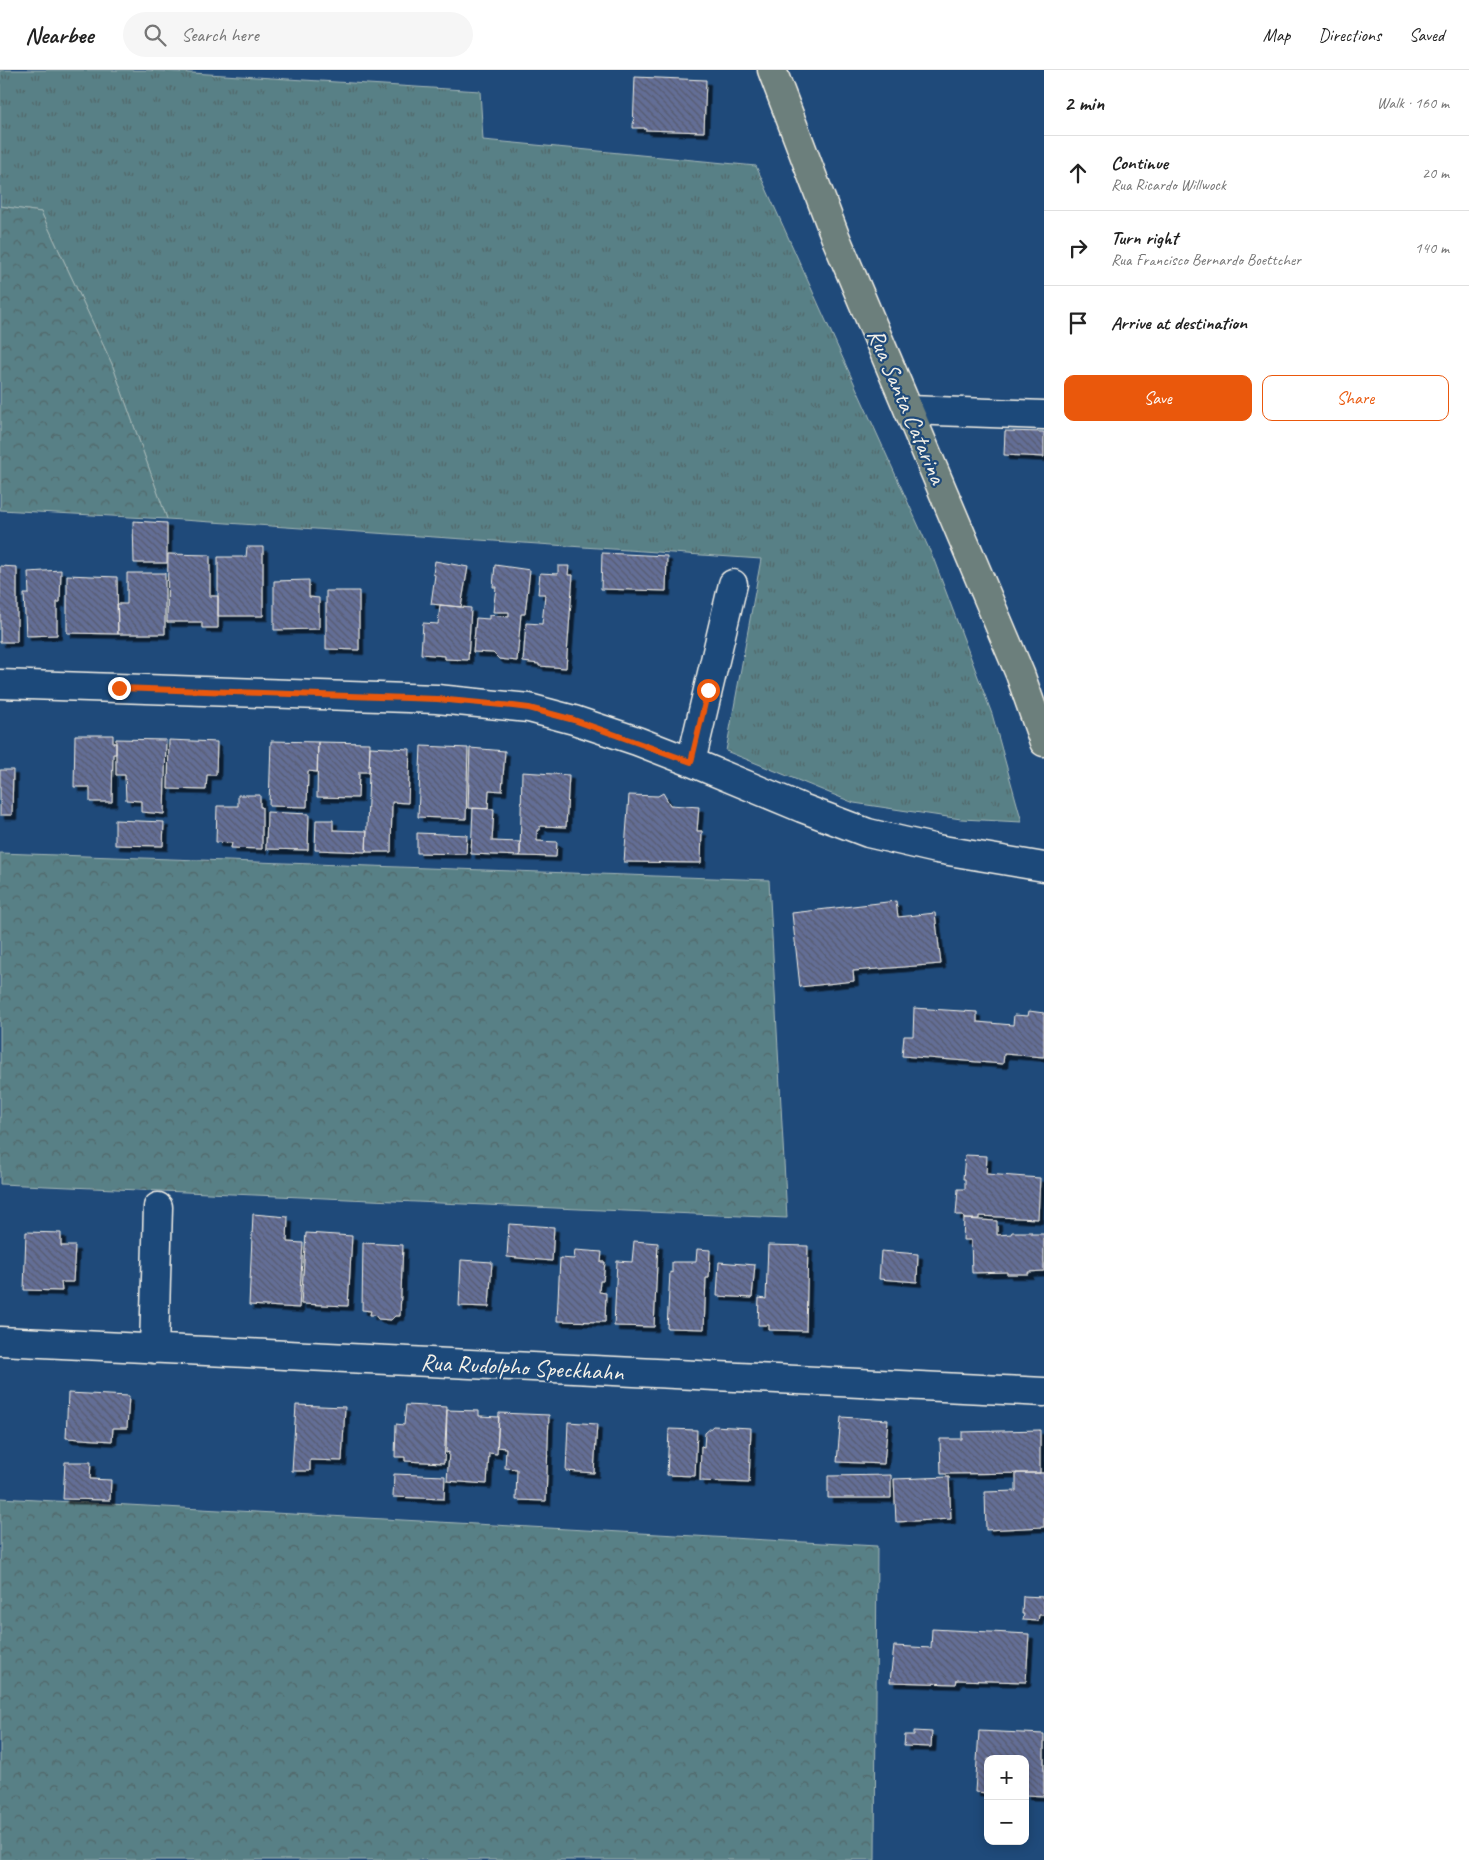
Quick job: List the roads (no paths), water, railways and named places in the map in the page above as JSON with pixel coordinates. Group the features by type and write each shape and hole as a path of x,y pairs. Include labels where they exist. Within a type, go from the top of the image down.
{"main road":[{"name":"Rua Santa Catarina","path":"772,70 835,236 1020,674 1044,742"}],"street":[{"path":"909,410 1044,415"},
{"path":"691,762 733,584"},
{"path":"0,684 437,699 529,708 574,720 691,762 868,834 937,849 1044,867"},
{"path":"154,1349 158,1207"},
{"name":"Rua Rudolpho Speckhahn","path":"0,1341 1044,1392"}]}
